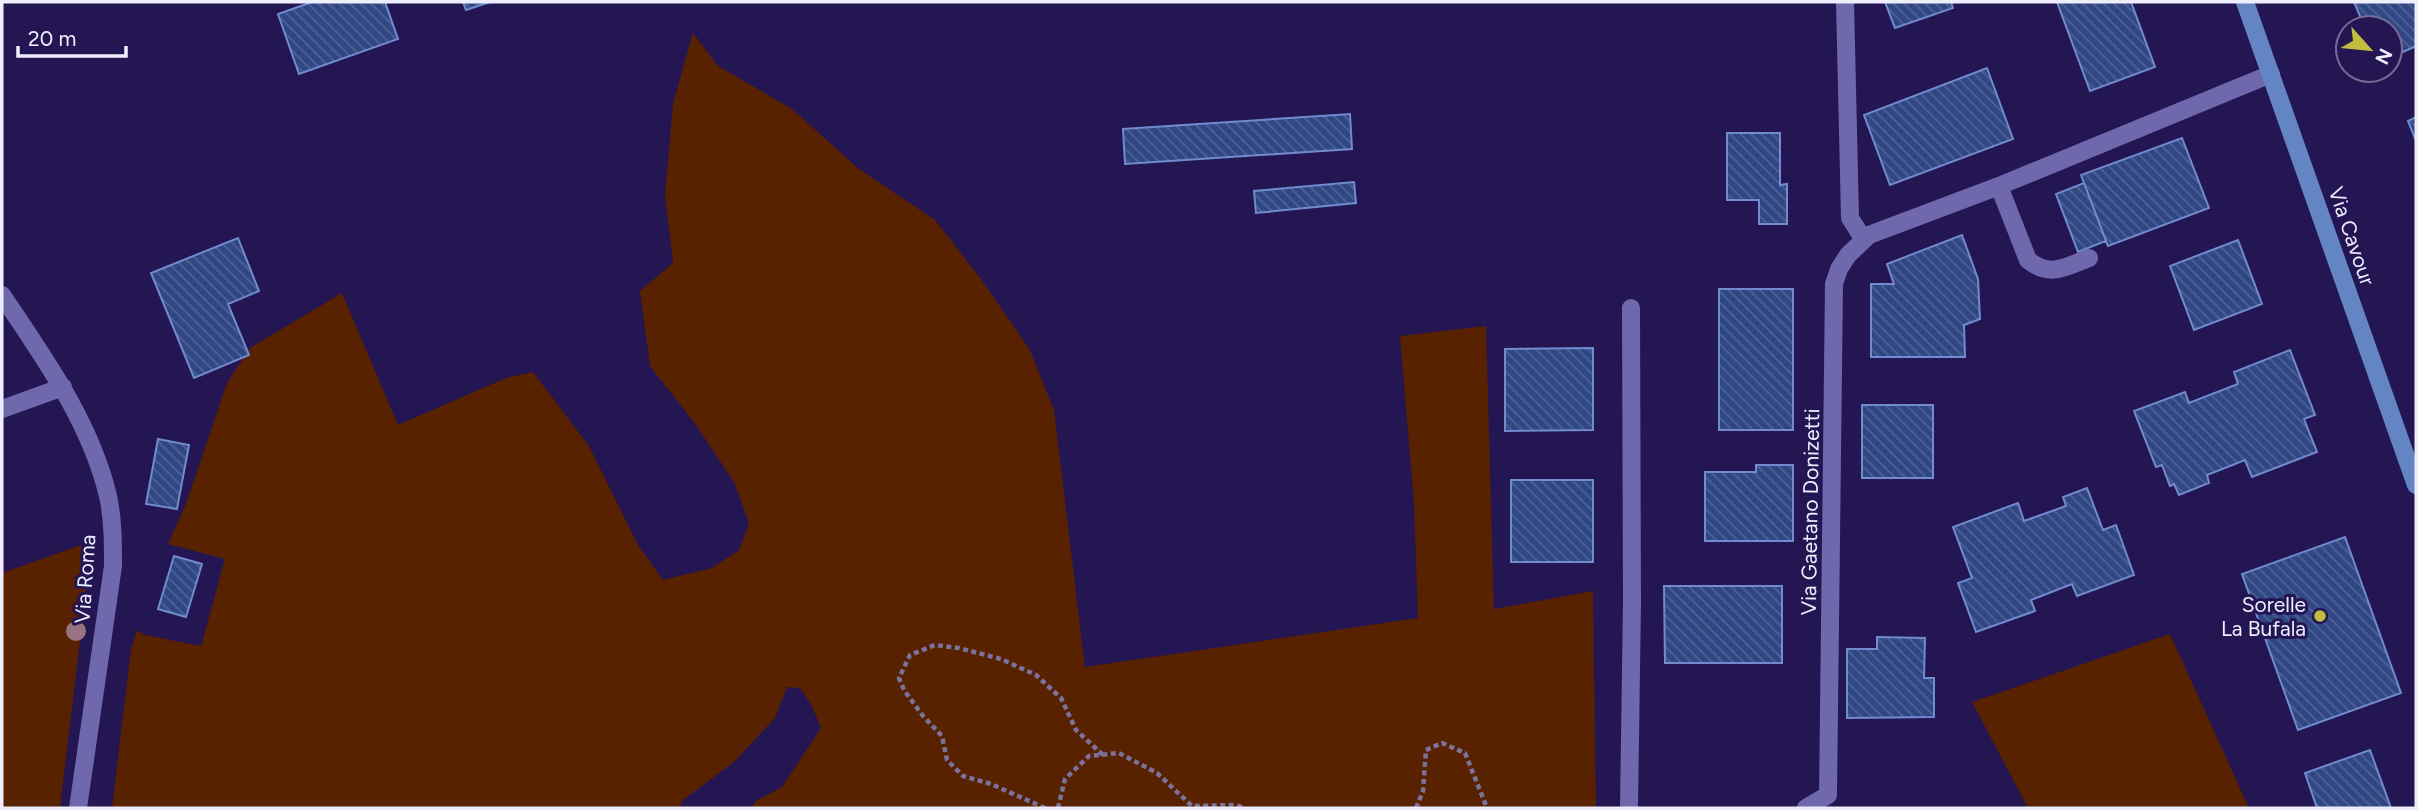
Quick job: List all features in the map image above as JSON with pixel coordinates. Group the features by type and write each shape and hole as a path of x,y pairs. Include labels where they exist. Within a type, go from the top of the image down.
{"street":[{"path":"1845,2 1850,218 1864,240"},
{"name":"Via Cavour","path":"2245,2 2416,485"},
{"name":"Via Gaetano Donizetti","path":"1806,808 1828,795 1834,284 1848,254 1870,235 1999,186 2271,74"},
{"path":"1999,186 2028,260 2040,269 2056,270 2089,258"},
{"name":"Via Roma","path":"2,295 63,387 86,435 107,495 113,532 113,566 78,808"},
{"path":"1629,808 1632,602 1631,308"},
{"path":"2,409 63,387"}],"path":[{"path":"1045,808 963,776 947,760 942,736 904,690 900,678 911,655 935,645 959,648 1001,659 1036,675 1061,698 1076,730 1103,755"},
{"path":"1416,808 1423,791 1426,750 1442,743 1465,752 1487,808"},
{"path":"1058,808 1065,779 1089,756 1119,753 1157,773 1192,806 1236,805 1244,808"}],"shaded area":[{"path":"693,33 718,66 792,109 859,169 935,220 981,279 1030,350 1054,410 1085,667 1418,618 1414,504 1400,336 1486,326 1494,609 1593,591 1596,808 751,808 757,800 782,787 821,728 811,704 800,688 787,687 775,718 734,762 682,801 680,808 112,808 131,649 137,630 145,635 201,646 225,559 168,544 186,504 227,383 250,348 342,293 398,425 506,378 533,372 589,446 638,545 663,580 712,568 739,550 749,523 734,482 696,425 650,366 640,291 673,263 665,195 673,104"},
{"path":"81,545 88,574 60,808 2,808 2,573"},
{"path":"2170,634 2249,808 2028,808 1972,702"}],"building":[{"path":"312,2 385,2 398,39 299,74 278,14"},
{"path":"463,2 490,2 466,10"},
{"path":"1885,2 1951,2 1953,8 1895,28"},
{"path":"2057,2 2131,2 2155,67 2090,91"},
{"path":"2354,2 2416,2 2416,46 2404,52 2404,14 2359,14"},
{"path":"1987,68 2013,139 1890,185 1864,115"},
{"path":"1350,114 1352,149 1125,164 1123,129"},
{"path":"2416,117 2416,141 2408,121"},
{"path":"1727,133 1780,133 1780,185 1787,184 1787,224 1759,224 1759,200 1727,200"},
{"path":"2182,138 2209,208 2108,246 2081,175"},
{"path":"1354,182 1356,203 1256,213 1254,191"},
{"path":"2084,183 2106,241 2078,252 2056,194"},
{"path":"1962,235 1978,279 1980,319 1964,325 1965,357 1871,357 1871,284 1894,284 1887,264"},
{"path":"238,238 259,291 228,304 249,355 194,378 151,273"},
{"path":"2238,240 2262,304 2194,330 2170,266"},
{"path":"1719,289 1793,289 1793,430 1719,430"},
{"path":"1593,348 1593,430 1505,431 1505,349"},
{"path":"2290,350 2315,415 2304,419 2317,452 2252,477 2245,460 2207,475 2209,483 2179,495 2174,484 2170,486 2162,465 2156,467 2134,411 2185,392 2189,403 2238,384 2234,372"},
{"path":"1862,405 1933,405 1933,478 1862,478"},
{"path":"158,439 189,445 177,509 146,504"},
{"path":"1756,465 1793,465 1793,541 1705,541 1705,472 1756,472"},
{"path":"1511,480 1593,480 1593,562 1511,562"},
{"path":"2087,488 2103,530 2116,525 2134,575 2077,596 2072,584 2031,600 2035,611 1976,632 1958,583 1972,578 1953,527 2018,503 2024,521 2066,506 2063,497"},
{"path":"2345,537 2401,693 2298,730 2242,574"},
{"path":"174,556 202,564 186,617 158,609"},
{"path":"1664,586 1782,586 1782,663 1665,663"},
{"path":"1877,637 1925,638 1924,678 1934,678 1934,717 1847,718 1847,649 1877,649"},
{"path":"2370,750 2391,808 2317,808 2305,773"}],"place":[{"name":"Sorelle La Bufala","path":"2320,616"}]}
